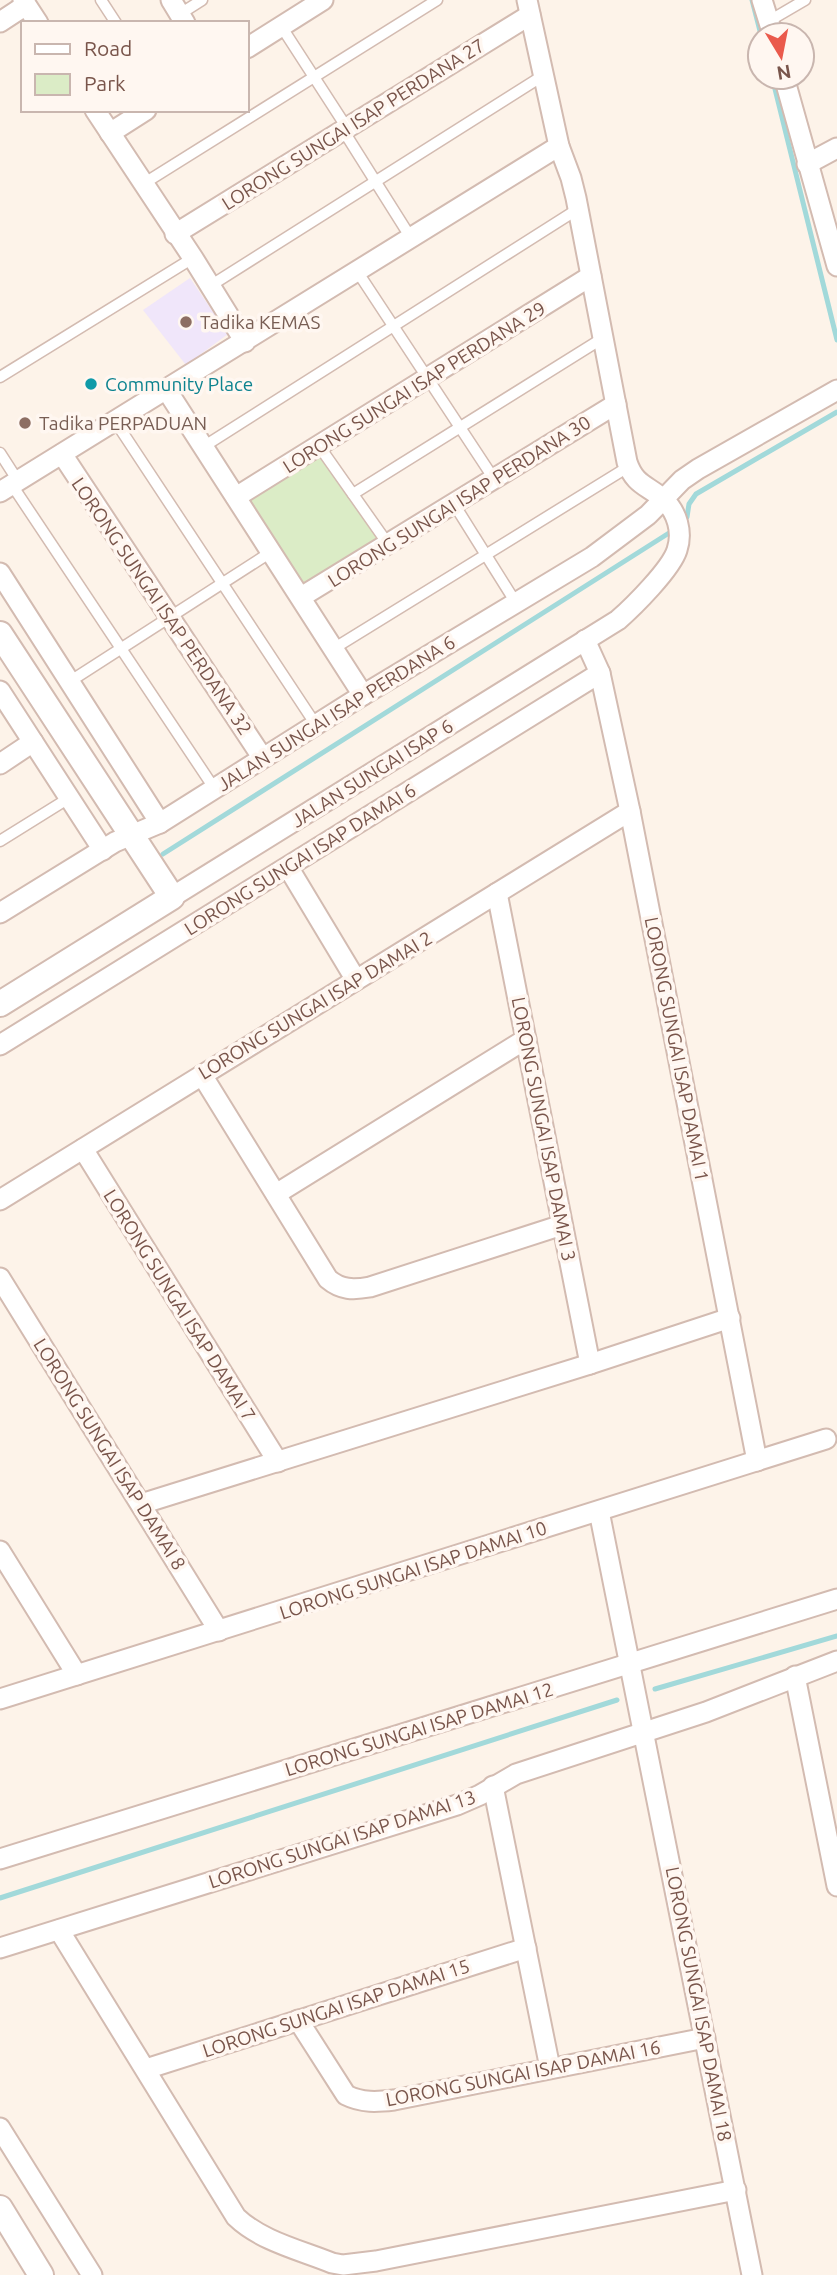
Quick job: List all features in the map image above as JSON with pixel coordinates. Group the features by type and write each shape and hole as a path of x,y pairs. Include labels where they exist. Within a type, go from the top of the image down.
{"street":[{"path":"248,47 323,0"},
{"path":"762,0 769,21"},
{"path":"0,22 24,3 37,21"},
{"path":"529,8 559,146 571,178 578,209 628,467 643,486 663,499"},
{"name":"LORONG SUNGAI ISAP PERDANA 27","path":"175,234 345,129 529,8"},
{"path":"788,91 837,266"},
{"path":"96,112 244,342"},
{"path":"110,133 143,112"},
{"path":"10,486 559,146"},
{"path":"807,164 837,149"},
{"name":"LORONG SUNGAI ISAP PERDANA 29","path":"236,498 591,276"},
{"path":"166,389 363,695"},
{"name":"JALAN SUNGAI ISAP PERDANA 6","path":"0,913 103,849 160,823 363,695 592,558 637,524 682,480 698,469 837,390"},
{"name":"LORONG SUNGAI ISAP PERDANA 30","path":"301,597 616,404"},
{"name":"LORONG SUNGAI ISAP PERDANA 32","path":"62,454 262,757"},
{"name":"JALAN SUNGAI ISAP 6","path":"0,1004 618,620 635,604 677,553 677,519 663,499"},
{"path":"0,573 160,823"},
{"path":"0,634 172,897"},
{"name":"LORONG SUNGAI ISAP DAMAI 1","path":"585,640 600,673 630,811 757,1461"},
{"name":"LORONG SUNGAI ISAP DAMAI 6","path":"0,1045 600,673"},
{"path":"0,691 103,849"},
{"path":"0,764 33,742"},
{"name":"LORONG SUNGAI ISAP DAMAI 2","path":"0,1200 630,811"},
{"path":"288,867 356,980"},
{"name":"LORONG SUNGAI ISAP DAMAI 3","path":"497,893 590,1364"},
{"path":"276,1194 526,1039"},
{"path":"202,1075 328,1279 335,1285 346,1289 370,1287 562,1225"},
{"name":"LORONG SUNGAI ISAP DAMAI 7","path":"83,1149 278,1462"},
{"name":"LORONG SUNGAI ISAP DAMAI 8","path":"0,1278 219,1631"},
{"path":"141,1504 730,1318"},
{"name":"LORONG SUNGAI ISAP DAMAI 10","path":"0,1699 826,1439"},
{"name":"LORONG SUNGAI ISAP DAMAI 18","path":"599,1511 752,2275"},
{"path":"0,1551 77,1675"},
{"name":"LORONG SUNGAI ISAP DAMAI 12","path":"0,1859 837,1599"},
{"name":"LORONG SUNGAI ISAP DAMAI 13","path":"0,1948 457,1805 516,1774 706,1712 837,1661"},
{"path":"795,1676 837,1886"},
{"path":"493,1786 550,2068"},
{"path":"59,1930 236,2217 246,2227 258,2233 332,2263 343,2265 376,2261 736,2190"},
{"name":"LORONG SUNGAI ISAP DAMAI 15","path":"146,2069 526,1948"},
{"name":"LORONG SUNGAI ISAP DAMAI 16","path":"298,2020 346,2095 356,2100 380,2102 705,2038"},
{"path":"0,2128 92,2275"},
{"path":"0,2208 41,2275"}],"lane":[{"path":"101,0 115,21"},
{"path":"179,12 202,0"},
{"path":"143,184 437,0"},
{"path":"780,21 805,0"},
{"path":"281,26 411,238"},
{"path":"210,286 544,75"},
{"path":"203,447 578,209"},
{"path":"0,377 192,258"},
{"path":"357,271 494,479"},
{"path":"353,494 603,338"},
{"path":"115,421 316,724"},
{"path":"319,446 388,544"},
{"path":"0,453 10,486 214,788"},
{"path":"333,649 628,467"},
{"path":"454,503 516,603"},
{"path":"69,682 271,552"},
{"path":"0,841 69,798"}],"shaded area":[{"name":"Tadika KEMAS","path":"190,278 228,334 186,365 143,310"}],"green space":[{"path":"318,450 382,542 301,591 242,499"}],"waterway":[{"path":"752,0 757,21"},
{"path":"775,91 837,340"},
{"path":"687,517 689,504 696,494 837,412"},
{"path":"163,854 669,533"},
{"path":"655,1689 837,1636"},
{"path":"0,1898 617,1700"}],"place":[{"name":"Tadika KEMAS","path":"186,322"},
{"name":"Community Place","path":"91,384"},
{"name":"Tadika PERPADUAN","path":"25,423"}]}
